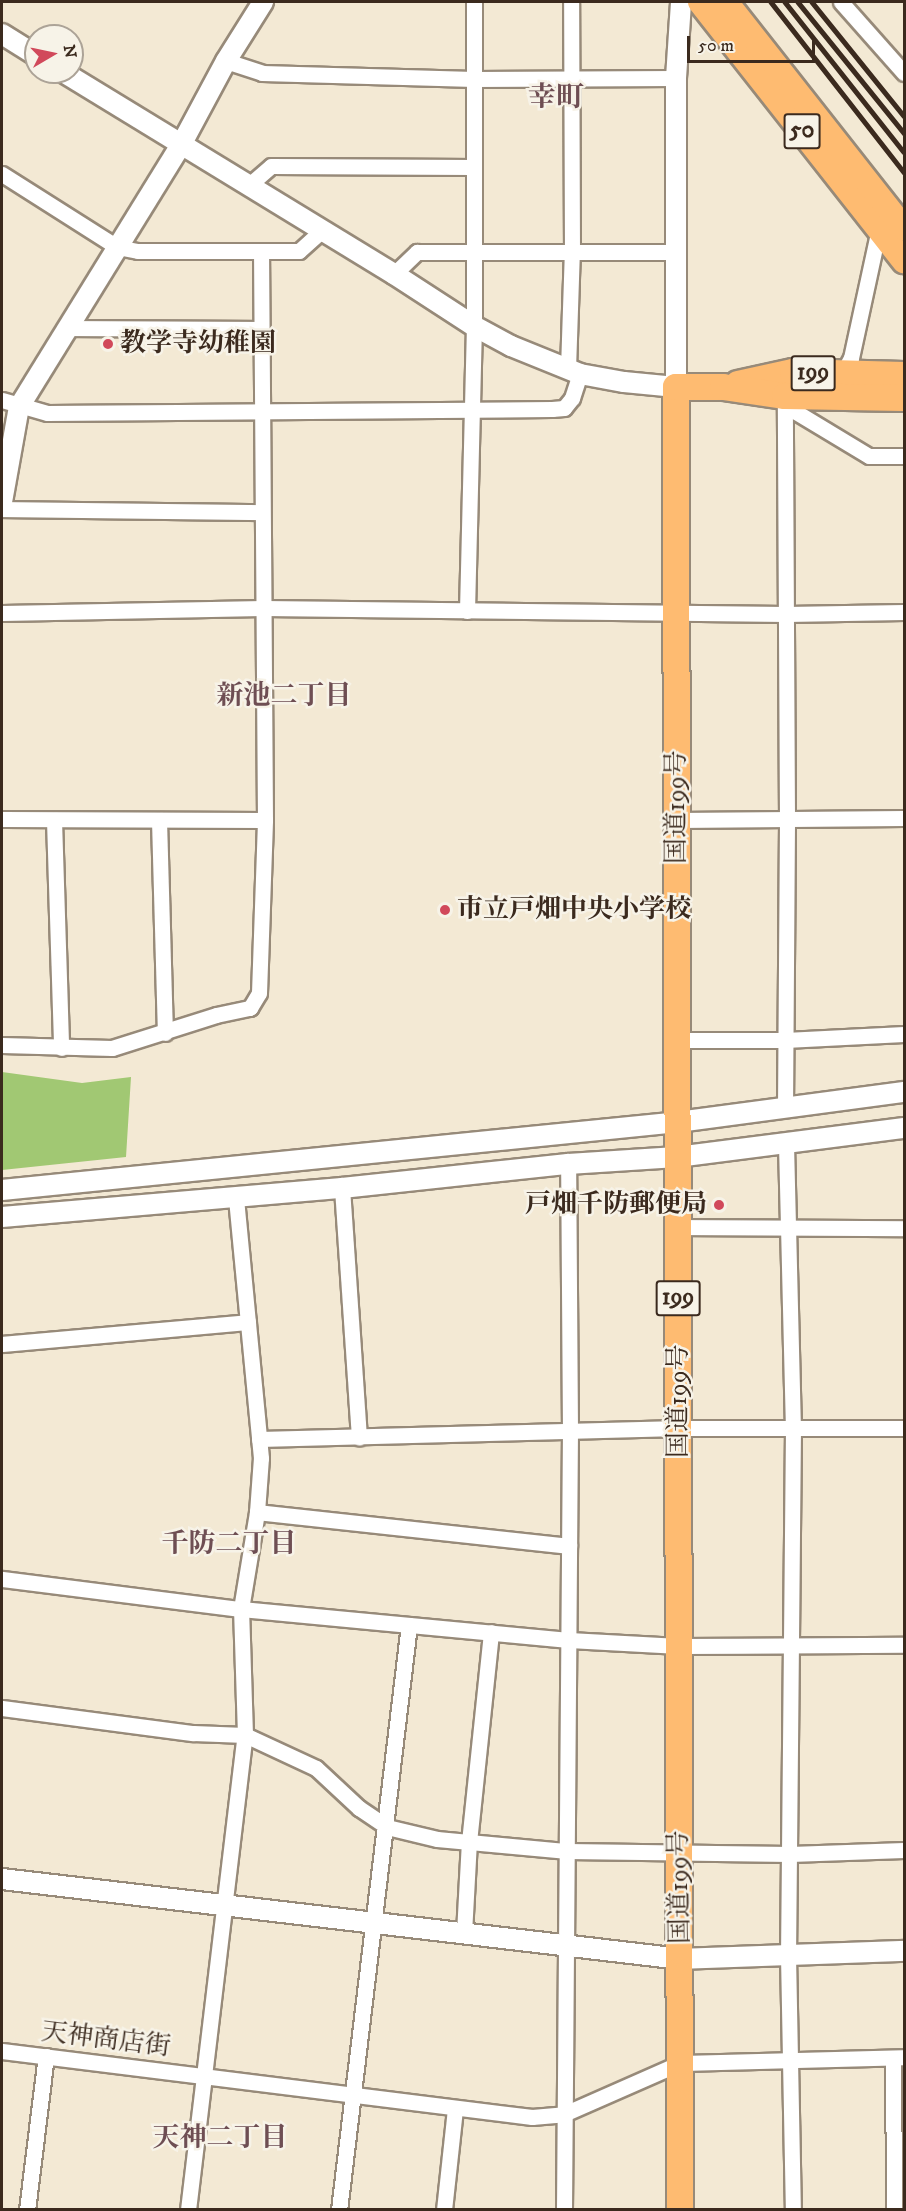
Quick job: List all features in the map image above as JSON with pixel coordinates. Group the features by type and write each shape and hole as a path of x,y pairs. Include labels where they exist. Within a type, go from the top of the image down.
{"highway":[{"name":"199","path":"676,387 723,387 793,372 904,375"},
{"name":"国道199号","path":"676,387 680,2210"},
{"name":"199","path":"723,387 785,401 904,398"}],"main road":[{"name":"50","path":"700,2 904,261"},
{"name":"50","path":"726,2 904,228"}],"street":[{"path":"2,502 10,404 67,328 181,145 226,61 263,2"},
{"path":"467,611 474,326 474,2"},
{"path":"10,404 47,413 472,411 564,408 572,398 574,372 569,78 571,2"},
{"path":"82,84 394,274 474,326 532,356 574,372 624,382 676,387 676,78 681,2"},
{"path":"841,2 904,73"},
{"path":"2,34 24,48"},
{"path":"226,61 262,73 474,79 676,78"},
{"path":"248,186 271,166 473,166"},
{"path":"2,174 117,247 138,251 261,253 299,251 321,231"},
{"path":"835,373 846,367 851,358 879,229"},
{"path":"394,274 417,252 676,252"},
{"path":"2,1045 112,1048 216,1015 250,1008 259,993 265,820 261,253"},
{"path":"67,328 261,329"},
{"path":"785,401 869,456 904,456"},
{"path":"785,401 787,818 785,1109"},
{"path":"2,509 262,512"},
{"path":"2,613 263,608 786,614 904,612"},
{"path":"677,820 904,818"},
{"path":"2,819 265,820"},
{"path":"54,820 61,1048"},
{"path":"159,820 165,1033"},
{"path":"677,1040 785,1040 904,1034"},
{"path":"2,1190 678,1122 904,1092"},
{"path":"2,1217 342,1188 568,1164 677,1157 904,1128"},
{"path":"786,1144 793,1428 788,1955 793,2210"},
{"path":"564,2210 570,1431 568,1164"},
{"path":"342,1188 359,1437"},
{"path":"188,2210 245,1735 241,1609 257,1512 261,1458 236,1196"},
{"path":"678,1227 904,1228"},
{"path":"2,1344 248,1322"},
{"path":"259,1439 679,1428 904,1428"},
{"path":"257,1512 569,1546"},
{"path":"2,1579 241,1609 569,1640 679,1646 904,1645"},
{"path":"339,2210 351,2095 372,1922 387,1827 410,1625"},
{"path":"464,1933 469,1842 490,1632"},
{"path":"2,1708 193,1733 245,1735 316,1768 359,1808 387,1827 437,1839 567,1851 790,1854 904,1850"},
{"path":"2,1879 681,1959 904,1951"},
{"name":"天神商店街","path":"2,2051 532,2117 564,2114 680,2062"},
{"path":"27,2210 46,2056"},
{"path":"680,2062 899,2058 894,2210"},
{"path":"444,2210 455,2109"}],"green space":[{"path":"2,1072 82,1083 131,1077 126,1157 2,1170"}],"railway":[{"path":"771,2 904,172"},
{"path":"785,2 904,152"},
{"path":"798,2 904,133"},
{"path":"812,2 904,116"}],"place":[{"name":"教学寺幼稚園","path":"108,344"},
{"name":"市立戸畑中央小学校","path":"445,910"},
{"name":"戸畑千防郵便局","path":"719,1205"}],"district":[{"name":"幸町","path":"556,98"},
{"name":"新池二丁目","path":"284,697"},
{"name":"千防二丁目","path":"229,1545"},
{"name":"天神二丁目","path":"220,2139"}]}
